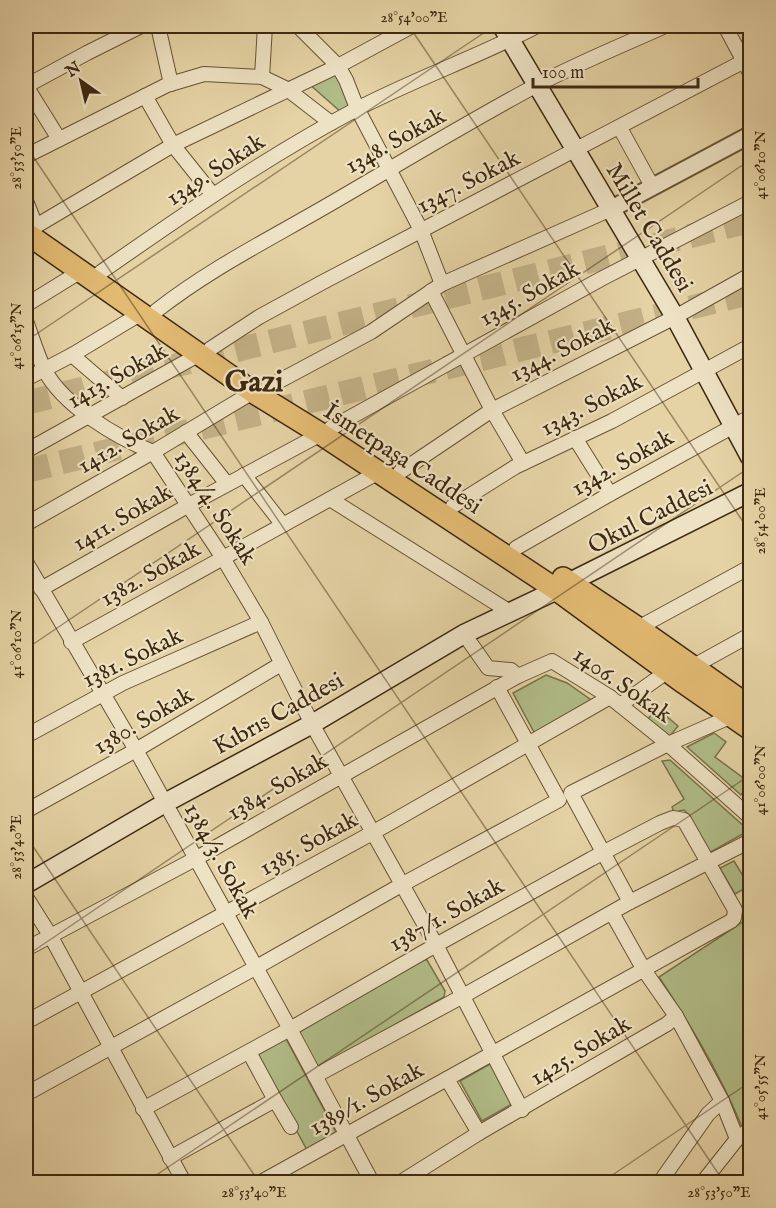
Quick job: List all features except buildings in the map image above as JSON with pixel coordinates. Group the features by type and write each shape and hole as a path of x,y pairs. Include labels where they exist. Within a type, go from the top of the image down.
{"main road":[{"name":"Millet Caddesi","path":"506,33 675,317 750,457"},
{"name":"İsmetpaşa Caddesi","path":"29,226 204,352 261,390 326,431 400,472 516,548 668,671 741,712"},
{"name":"İsmetpaşa Caddesi","path":"326,431 377,473 638,628 692,667 741,712 750,729"},
{"name":"Okul Caddesi","path":"564,586 750,492"},
{"name":"Kıbrıs Caddesi","path":"26,884 165,803 312,724 464,634 564,586"}],"street":[{"path":"59,139 26,86 87,52 141,26"},
{"path":"158,26 171,84"},
{"path":"262,77 266,26"},
{"path":"298,26 338,66 346,80 357,108 421,230 436,288 465,355 492,410 523,463"},
{"path":"26,201 29,226 173,144 338,66 412,26"},
{"name":"1349. Sokak","path":"26,305 91,272 357,108 506,33 537,26"},
{"name":"1348. Sokak","path":"26,379 148,312 232,258 538,85 665,26"},
{"path":"725,26 748,64"},
{"name":"1347. Sokak","path":"204,352 259,318 421,230 748,64"},
{"path":"26,156 171,84 204,74 262,77 287,89 331,123"},
{"path":"145,96 173,144 213,195"},
{"path":"620,128 652,186"},
{"path":"611,209 750,135"},
{"name":"1345. Sokak","path":"326,431 601,279 750,202"},
{"name":"1412. Sokak","path":"26,524 261,390 371,332 436,288 611,209"},
{"name":"1344. Sokak","path":"400,472 492,410 675,317 750,275"},
{"name":"1384/4. Sokak","path":"26,321 44,370 54,384 88,417 136,445 153,452 223,558 261,622 312,724 403,884 522,1110"},
{"name":"1343. Sokak","path":"453,506 523,463 612,421 750,346"},
{"name":"1413. Sokak","path":"26,451 204,352"},
{"path":"72,355 122,398"},
{"name":"1342. Sokak","path":"516,548 750,417"},
{"name":"1411. Sokak","path":"41,589 326,431"},
{"path":"186,432 227,484"},
{"path":"575,438 610,494"},
{"name":"1382. Sokak","path":"71,642 377,473"},
{"path":"244,475 283,525"},
{"path":"330,499 510,612"},
{"name":"1384/3. Sokak","path":"26,562 136,750 372,1182"},
{"path":"638,628 750,567"},
{"name":"1381. Sokak","path":"26,736 123,683 261,622"},
{"path":"464,634 488,668 511,670 518,676"},
{"path":"692,667 750,635"},
{"name":"1406. Sokak","path":"518,676 552,661 615,701 668,744 750,817"},
{"name":"1380. Sokak","path":"26,811 136,750 281,664"},
{"name":"1385. Sokak","path":"26,1022 226,914 528,744 615,701 668,671"},
{"name":"1384. Sokak","path":"26,949 195,859 518,676"},
{"path":"496,687 528,744 603,854 630,902"},
{"path":"26,1094 403,884 565,797 668,744 741,712"},
{"name":"1387/1. Sokak","path":"143,1109 249,1052 436,945 660,824 679,818 688,826 735,910"},
{"path":"315,1076 630,902 750,841"},
{"path":"26,897 50,935 184,1182"},
{"name":"1389/1. Sokak","path":"261,1182 731,921 735,910"},
{"path":"612,913 644,970 676,1016 722,1101 737,1139"},
{"name":"1425. Sokak","path":"405,1182 479,1133 668,1024 676,1016"},
{"path":"249,1052 291,1127"},
{"path":"447,1079 479,1133"},
{"path":"170,1158 275,1100"},
{"path":"660,1182 708,1114 722,1101"},
{"path":"703,1182 737,1139 750,1129"}],"green space":[{"path":"344,65 361,99 341,112 308,83"},
{"path":"546,675 567,683 594,702 535,734 513,693"},
{"path":"657,708 678,726 669,737 648,719"},
{"path":"714,733 726,742 715,757 750,783 741,795 687,747"},
{"path":"670,760 748,831 709,853 689,815 684,810 674,812 672,807 684,799 662,761"},
{"path":"734,861 749,886 735,894 720,868"},
{"path":"744,921 750,934 750,1121 742,1127 704,1050 659,977"},
{"path":"421,959 427,960 445,991 444,997 318,1068 297,1030"},
{"path":"285,1037 337,1134 307,1150 255,1054"},
{"path":"490,1064 512,1104 482,1121 460,1081"}],"tunnel":[{"path":"26,403 750,221"},
{"path":"26,471 750,293"}],"district":[{"name":"Gazi","path":"254,381"}]}
